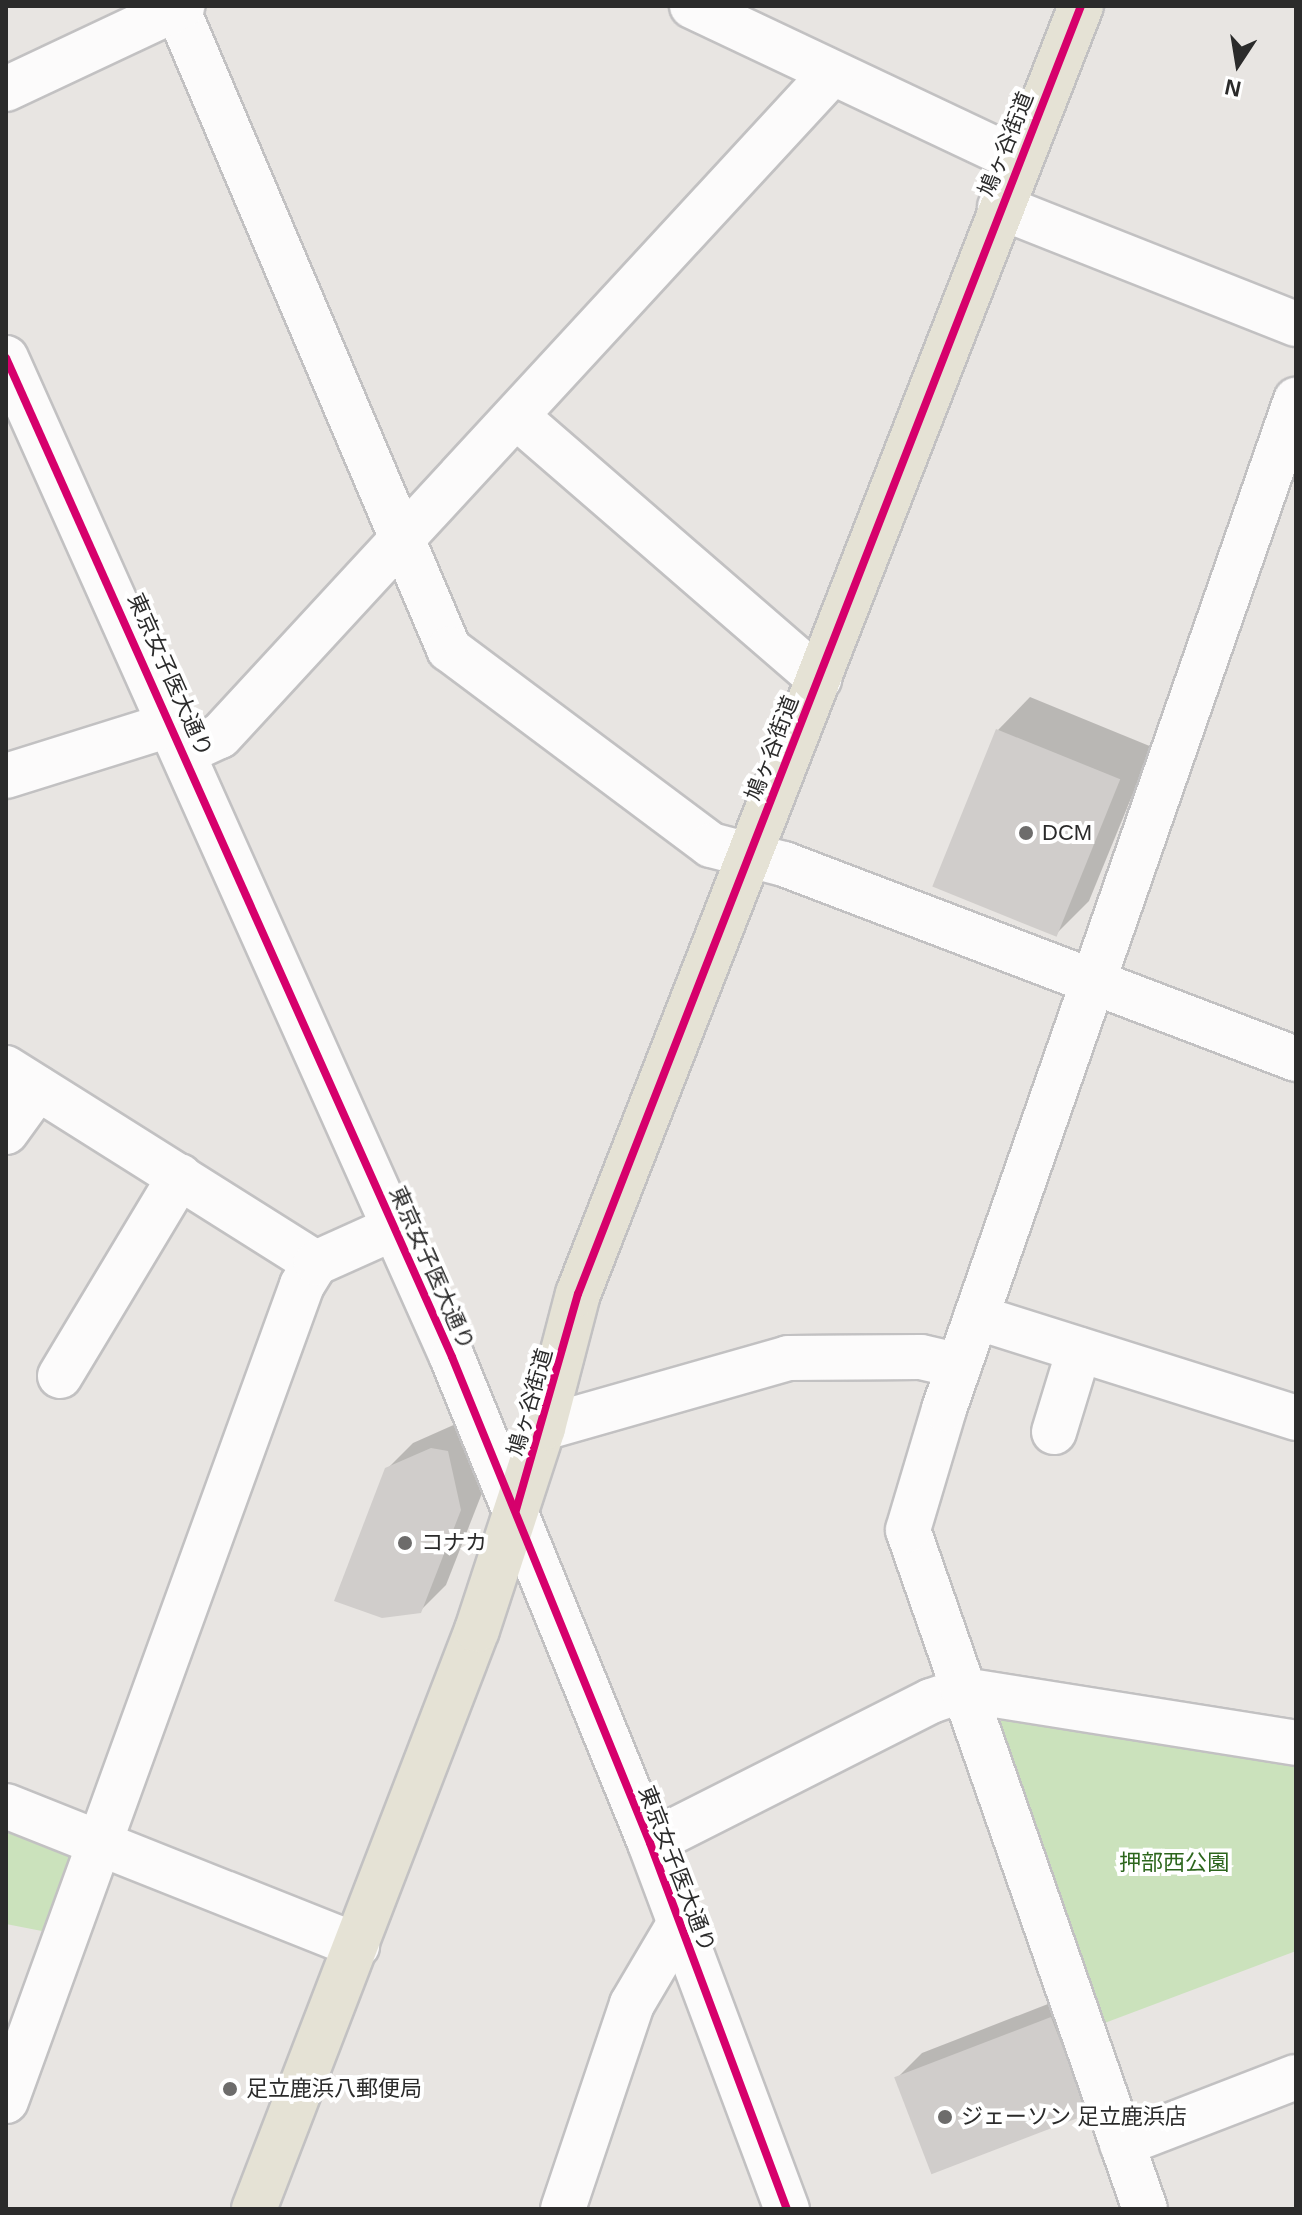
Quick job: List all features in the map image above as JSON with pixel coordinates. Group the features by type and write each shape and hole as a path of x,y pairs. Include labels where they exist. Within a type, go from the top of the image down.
{"main road":[{"name":"鳩ヶ谷街道","path":"254,2209 477,1630 543,1428 578,1294 1018,160 1081,6"}],"street":[{"path":"692,6 1018,160"},
{"path":"6,89 178,7 449,649 711,845 749,858 784,864 1296,1059"},
{"path":"6,776 178,738 220,736 404,541 832,73"},
{"path":"1000,207 1296,324"},
{"name":"東京女子医大通り","path":"6,358 178,738 516,1510 650,1843 678,1926 787,2209"},
{"path":"1145,2209 908,1530 959,1366 1296,400"},
{"path":"517,417 819,679"},
{"path":"6,1132 22,1078 316,1263"},
{"path":"60,1376 180,1176"},
{"path":"6,2101 17,2042 100,1843 302,1285 316,1263 394,1228"},
{"path":"976,1317 1296,1418"},
{"path":"1054,1432 1079,1350"},
{"path":"543,1428 788,1358 921,1357 959,1366"},
{"path":"650,1843 931,1701 963,1690 1296,1743"},
{"path":"6,1806 357,1946"},
{"path":"563,2209 632,2004 678,1926"},
{"path":"1122,2144 1296,2077"}],"green space":[{"name":"押部西公園","path":"1009,1713 1296,1759 1296,1951 1102,2024 997,1725"},
{"path":"6,1821 60,1842 78,1865 47,1932 6,1924"}],"building":[{"name":"DCM","path":"996,729 1120,779 1057,937 932,887"},
{"path":"431,1448 448,1451 461,1510 421,1613 382,1618 334,1601 385,1468"},
{"path":"1051,2017 1088,2114 931,2174 894,2077"}],"cycle path":[{"path":"516,1510 578,1294 1081,6"},
{"path":"6,358 452,1357 650,1843 787,2209"}],"place":[{"name":"DCM","path":"1026,833"},
{"name":"コナカ","path":"405,1543"},
{"name":"足立鹿浜八郵便局","path":"230,2089"},
{"name":"ジェーソン 足立鹿浜店","path":"945,2117"}]}
